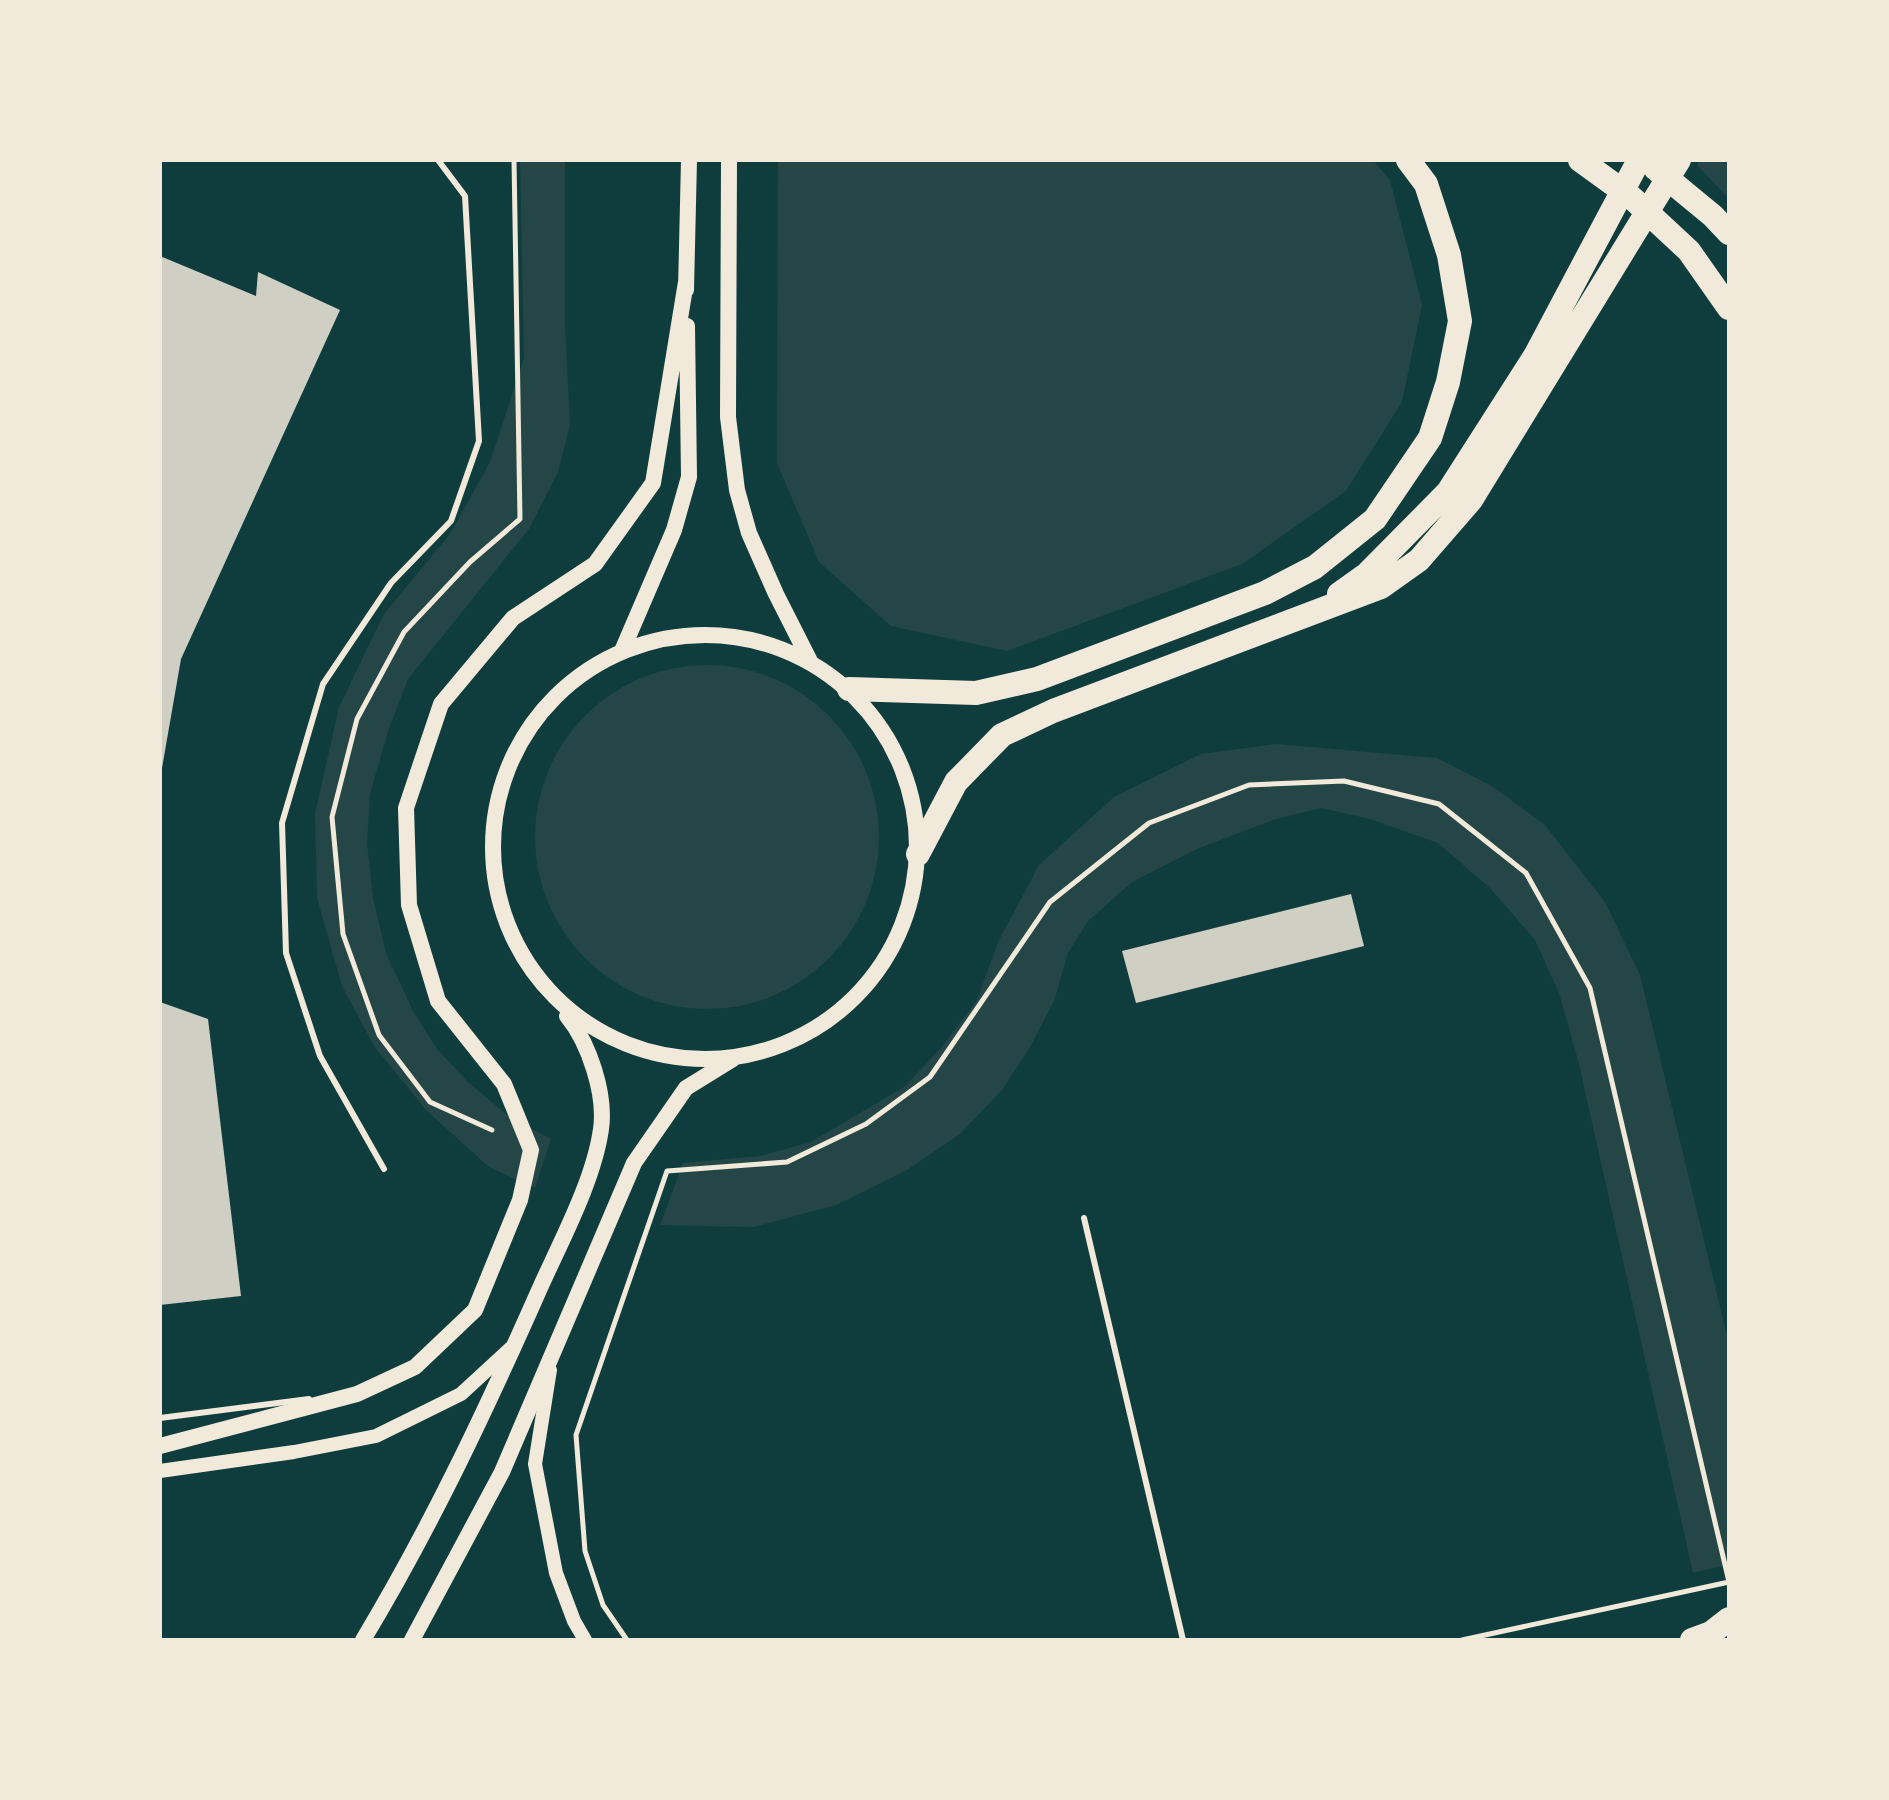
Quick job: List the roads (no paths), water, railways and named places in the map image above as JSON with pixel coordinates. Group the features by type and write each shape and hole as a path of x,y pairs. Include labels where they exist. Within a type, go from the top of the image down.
{"highway":[{"path":"849,689 976,693 1037,679 1265,593 1315,567 1375,519 1430,438 1448,382 1460,321 1449,255 1426,184 1408,160"},
{"path":"1580,160 1631,197 1689,251 1729,308"},
{"path":"1308,616 1367,574 1448,492 1535,356 1642,160 1721,224"},
{"path":"918,854 956,782 1002,735 1053,711 1381,587 1419,560 1471,500 1679,160"},
{"path":"1692,1640 1711,1633 1729,1619"}],"main road":[{"path":"622,651 674,530 689,477 686,282 689,160"},
{"path":"729,160 728,417 737,490 749,533 810,661"},
{"path":"160,1446 357,1394 415,1367 475,1310 520,1200 531,1150 504,1084 438,1001 409,905 406,808 441,704 513,618 595,564 653,483 686,282"},
{"path":"363,1640 410,1563 457,1470 579,1200 601,1127 597,1079 580,1032 549,993 510,936 492,871 496,803 520,740 564,687 622,651 685,635 750,638 810,661 849,689 887,737 912,794 918,854 907,913 882,966 842,1010 792,1042 734,1058 666,1057 602,1034 549,993"},
{"path":"412,1640 502,1472 634,1163 686,1088 734,1058"}],"street":[{"path":"160,1471 294,1452 376,1436 461,1394 514,1345"},
{"path":"553,1352 535,1464 556,1573 574,1621 585,1640"}],"lane":[{"path":"384,1169 320,1056 286,953 282,823 323,684 391,583 451,521 479,441 465,196 438,160"},
{"path":"1084,1218 1183,1640"},
{"path":"160,1418 357,1394"}]}
